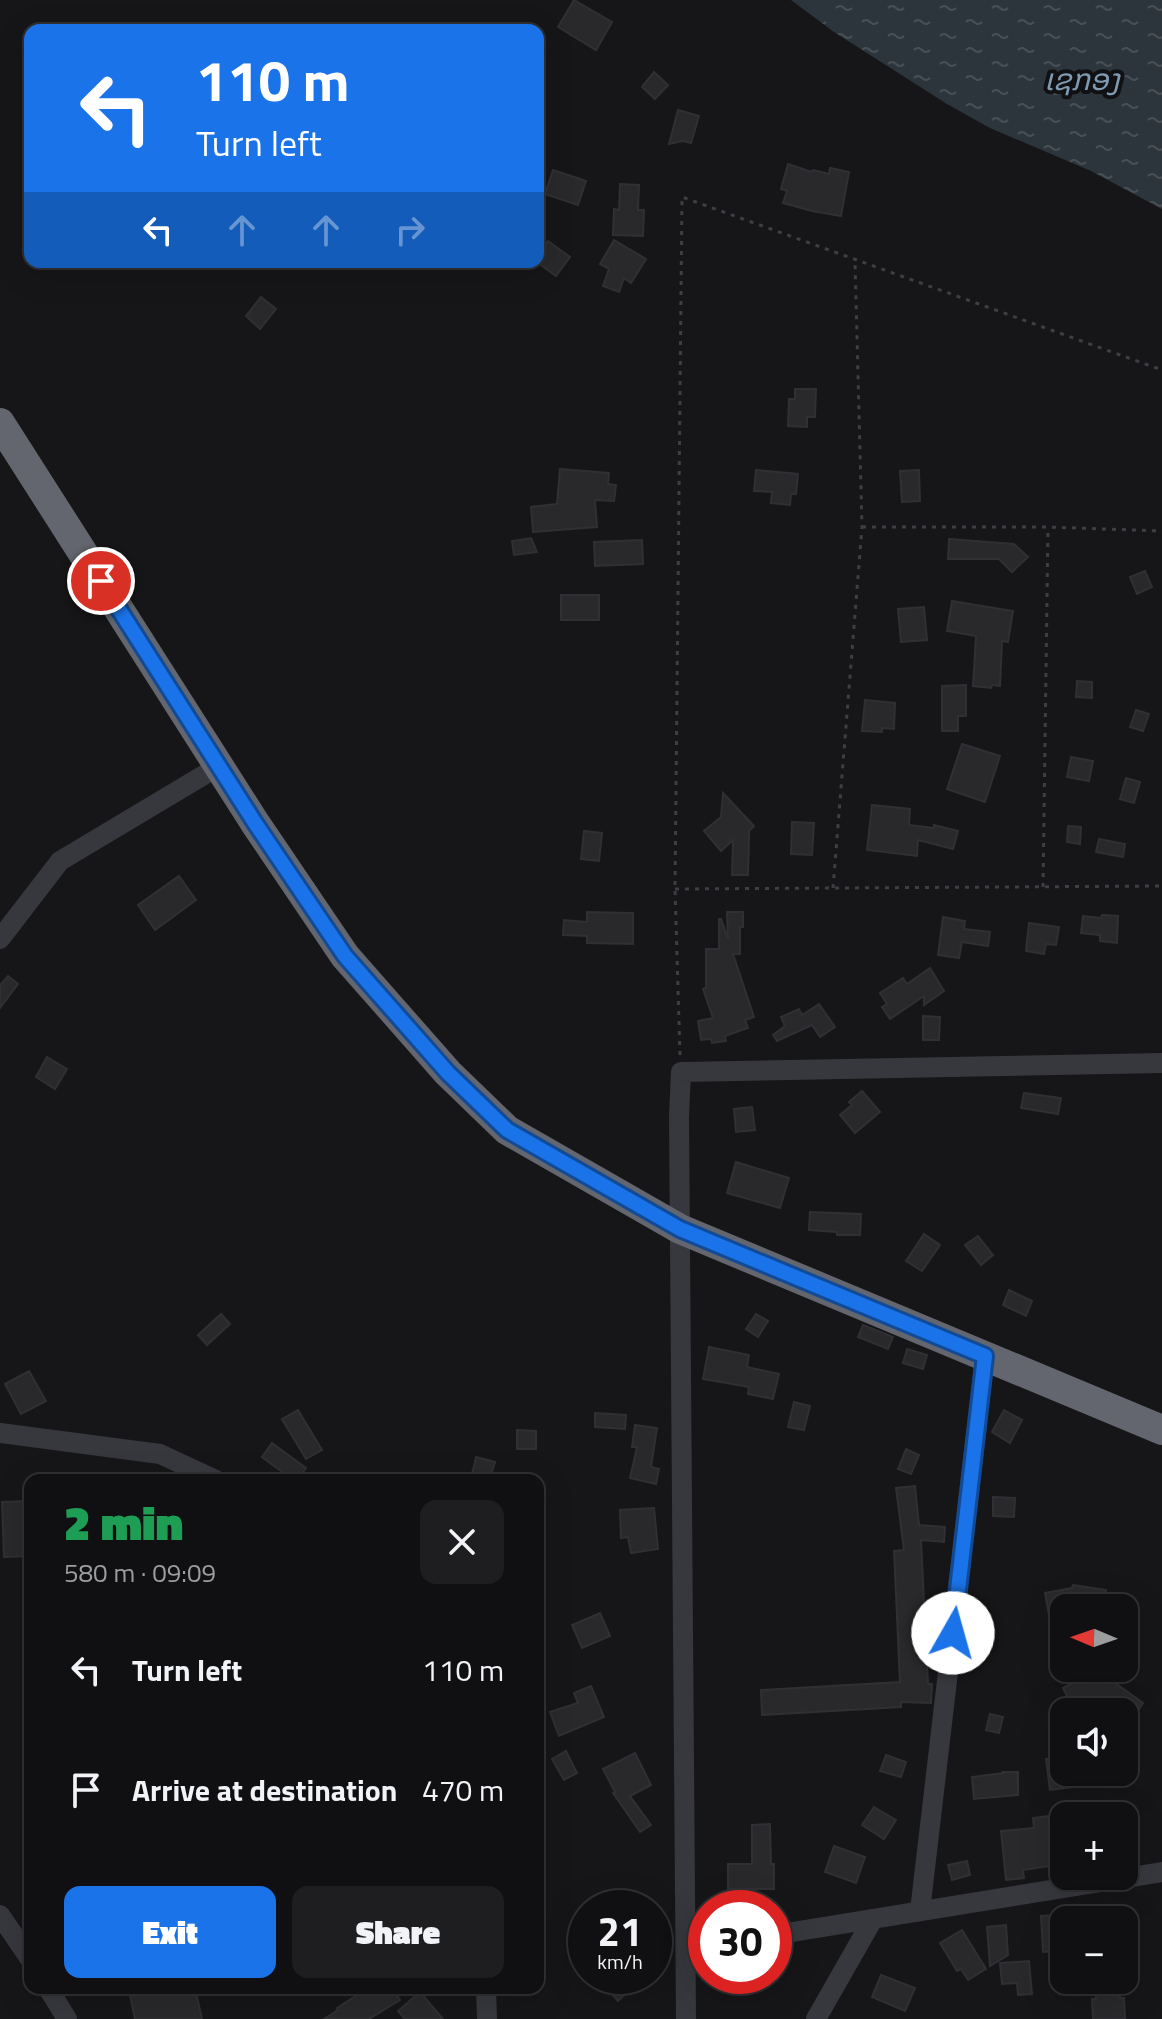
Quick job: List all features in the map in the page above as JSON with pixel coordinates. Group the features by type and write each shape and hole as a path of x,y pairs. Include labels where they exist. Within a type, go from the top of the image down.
{"highway":[{"path":"0,423 219,766 345,956 448,1073 507,1130 680,1229 1162,1430"}],"street":[{"path":"0,939 60,861 219,766"},
{"path":"686,2019 681,1072 1162,1063"},
{"path":"920,1911 985,1356"},
{"path":"0,1433 160,1454 203,1474"},
{"path":"792,1932 1162,1872"},
{"path":"0,1915 24,1950"},
{"path":"816,2019 873,1919"},
{"path":"52,1994 67,2019"},
{"path":"486,1994 487,2019"}],"path":[{"path":"681,1072 675,889 682,197 1162,370"},
{"path":"833,888 862,527 855,260"},
{"path":"862,527 1048,527 1162,531"},
{"path":"1043,887 1048,527"},
{"path":"675,889 1162,886"}],"water":[{"name":"ເຊກອງ","path":"791,0 1162,0 1162,209 1091,171 990,128 947,104 834,32"}],"building":[{"path":"574,0 612,22 596,50 558,27"},
{"path":"654,72 668,85 655,99 642,87"},
{"path":"678,110 699,116 691,143 669,144"},
{"path":"788,164 812,172 829,174 830,168 849,172 841,216 783,203 787,191 781,189"},
{"path":"553,170 586,181 578,205 545,194"},
{"path":"620,184 639,185 638,210 644,210 643,236 613,235 614,209 619,210"},
{"path":"614,240 646,259 631,283 624,278 619,292 603,286 609,269 600,264"},
{"path":"548,241 570,257 556,276 544,267 544,247"},
{"path":"261,297 276,309 260,329 246,316"},
{"path":"795,389 816,389 815,417 807,417 807,427 788,426 789,399 795,399"},
{"path":"560,469 609,473 608,484 616,485 614,501 595,500 597,527 533,532 531,507 557,504"},
{"path":"756,470 798,474 796,494 791,494 790,505 771,503 772,492 754,491"},
{"path":"919,470 920,501 902,502 900,471"},
{"path":"531,538 537,552 514,555 512,541"},
{"path":"949,539 1014,544 1028,557 1012,572 999,559 948,559"},
{"path":"642,540 643,564 595,566 594,542"},
{"path":"1145,571 1152,587 1137,594 1130,577"},
{"path":"561,595 599,595 599,620 561,620"},
{"path":"952,601 1013,611 1008,642 1002,641 1000,686 973,686 976,636 947,631"},
{"path":"924,607 927,640 901,642 898,609"},
{"path":"1077,681 1092,682 1092,698 1076,697"},
{"path":"966,685 966,716 958,716 958,731 942,731 942,686"},
{"path":"865,700 895,703 894,729 862,731"},
{"path":"1136,710 1149,714 1143,731 1130,727"},
{"path":"962,744 1000,756 985,802 947,789"},
{"path":"1071,757 1093,761 1089,781 1067,777"},
{"path":"1126,778 1140,782 1134,803 1120,799"},
{"path":"723,793 754,826 749,831 748,875 732,875 733,840 721,851 704,831 721,817"},
{"path":"872,805 910,809 909,825 934,828 934,825 958,831 953,849 918,840 917,856 867,850"},
{"path":"792,822 814,823 812,855 791,854"},
{"path":"1068,826 1081,827 1080,844 1067,842"},
{"path":"584,831 602,833 599,861 581,859"},
{"path":"1099,839 1125,844 1123,857 1096,852"},
{"path":"179,876 196,900 155,930 138,905"},
{"path":"587,912 633,913 633,944 587,943 587,936 563,935 564,920 587,922"},
{"path":"727,912 743,912 740,954 733,954 754,1017 745,1020 748,1028 725,1036 726,1041 712,1043 711,1039 701,1040 698,1021 713,1018 703,989 706,988 706,949 719,949 719,919 728,939"},
{"path":"1102,915 1118,916 1117,943 1100,941 1100,935 1081,933 1083,916 1101,918"},
{"path":"943,917 965,921 964,929 990,932 988,946 962,942 959,958 938,955"},
{"path":"1029,923 1059,927 1056,945 1046,944 1044,954 1026,951"},
{"path":"930,968 944,991 924,1005 924,996 890,1019 882,1007 887,1004 880,993 903,978 907,984"},
{"path":"8,976 18,984 0,1008 0,985"},
{"path":"819,1004 835,1027 820,1037 812,1025 777,1041 773,1035 785,1026 781,1017 799,1009 802,1015"},
{"path":"923,1016 940,1017 939,1040 923,1040"},
{"path":"47,1057 67,1069 55,1089 36,1077"},
{"path":"862,1091 880,1112 855,1133 840,1115"},
{"path":"1024,1093 1061,1098 1058,1114 1021,1108"},
{"path":"752,1107 755,1130 736,1132 734,1109"},
{"path":"736,1162 789,1178 780,1208 727,1193"},
{"path":"810,1212 861,1214 860,1235 809,1230"},
{"path":"924,1234 940,1245 922,1271 906,1261"},
{"path":"978,1236 993,1255 981,1265 965,1245"},
{"path":"1009,1290 1032,1301 1026,1316 1003,1305"},
{"path":"221,1314 230,1324 207,1345 198,1335"},
{"path":"756,1314 768,1321 758,1337 746,1329"},
{"path":"863,1325 893,1337 888,1349 858,1337"},
{"path":"709,1347 749,1355 747,1367 779,1374 773,1399 748,1394 749,1387 703,1379"},
{"path":"907,1349 927,1355 923,1369 903,1363"},
{"path":"29,1371 46,1401 21,1414 5,1384"},
{"path":"794,1402 810,1406 804,1430 788,1427"},
{"path":"298,1410 322,1450 306,1459 282,1419"},
{"path":"1004,1410 1022,1420 1010,1443 992,1432"},
{"path":"595,1413 626,1415 625,1429 595,1427"},
{"path":"635,1425 657,1428 651,1467 659,1469 656,1484 630,1478 637,1447 632,1447"},
{"path":"517,1430 536,1431 536,1449 517,1449"},
{"path":"272,1443 306,1468 302,1474 285,1474 262,1457"},
{"path":"906,1449 919,1455 911,1474 898,1469"},
{"path":"476,1457 495,1462 491,1474 472,1474"},
{"path":"915,1486 919,1525 945,1527 944,1542 921,1540 931,1703 901,1702 901,1707 762,1715 761,1690 900,1682 894,1551 904,1550 896,1488"},
{"path":"993,1497 1015,1498 1014,1517 993,1516"},
{"path":"24,1501 24,1556 4,1557 2,1502"},
{"path":"654,1508 658,1549 631,1553 628,1537 621,1538 620,1510"},
{"path":"1073,1585 1106,1590 1105,1594 1050,1594 1049,1615 1045,1593 1072,1588"},
{"path":"600,1613 610,1636 582,1648 572,1625"},
{"path":"1075,1682 1114,1682 1136,1698 1068,1698 1063,1688"},
{"path":"591,1686 604,1717 559,1736 550,1712 578,1703 574,1693"},
{"path":"990,1714 1003,1717 999,1733 986,1730"},
{"path":"566,1751 577,1773 564,1780 552,1759"},
{"path":"635,1753 651,1785 630,1796 651,1825 640,1832 613,1793 603,1769"},
{"path":"886,1755 906,1762 901,1777 880,1771"},
{"path":"1046,1759 1050,1759 1050,1786 1074,1787 1050,1790"},
{"path":"1018,1772 1018,1795 974,1799 972,1777"},
{"path":"874,1807 896,1820 884,1839 862,1825"},
{"path":"1050,1816 1050,1866 1023,1870 1024,1878 1006,1880 1001,1831 1034,1828 1033,1818"},
{"path":"770,1824 774,1889 728,1889 728,1864 752,1864 752,1825"},
{"path":"834,1846 865,1857 856,1883 825,1872"},
{"path":"967,1861 970,1875 952,1880 948,1865"},
{"path":"1041,1916 1050,1916 1050,1952 1043,1952"},
{"path":"1006,1925 1008,1955 990,1966 987,1927"},
{"path":"962,1930 986,1969 968,1980 961,1969 957,1971 940,1943"},
{"path":"1029,1961 1032,1994 1018,1995 1017,1983 1002,1984 1000,1963"},
{"path":"881,1975 915,1988 905,2011 872,1997"},
{"path":"196,1994 202,2019 135,2019 130,1995"},
{"path":"359,1994 396,1994 400,2000 369,2019 324,2019"},
{"path":"422,1994 443,2019 405,2019 398,2011"},
{"path":"612,1994 626,1994 618,2001"},
{"path":"1095,1994 1120,1994 1120,1998 1124,1998 1125,2019 1093,2019 1092,1999 1096,1999"}],"route":[{"path":"101,581 255,823 345,956 448,1073 507,1130 680,1229 985,1356 953,1633"}]}
